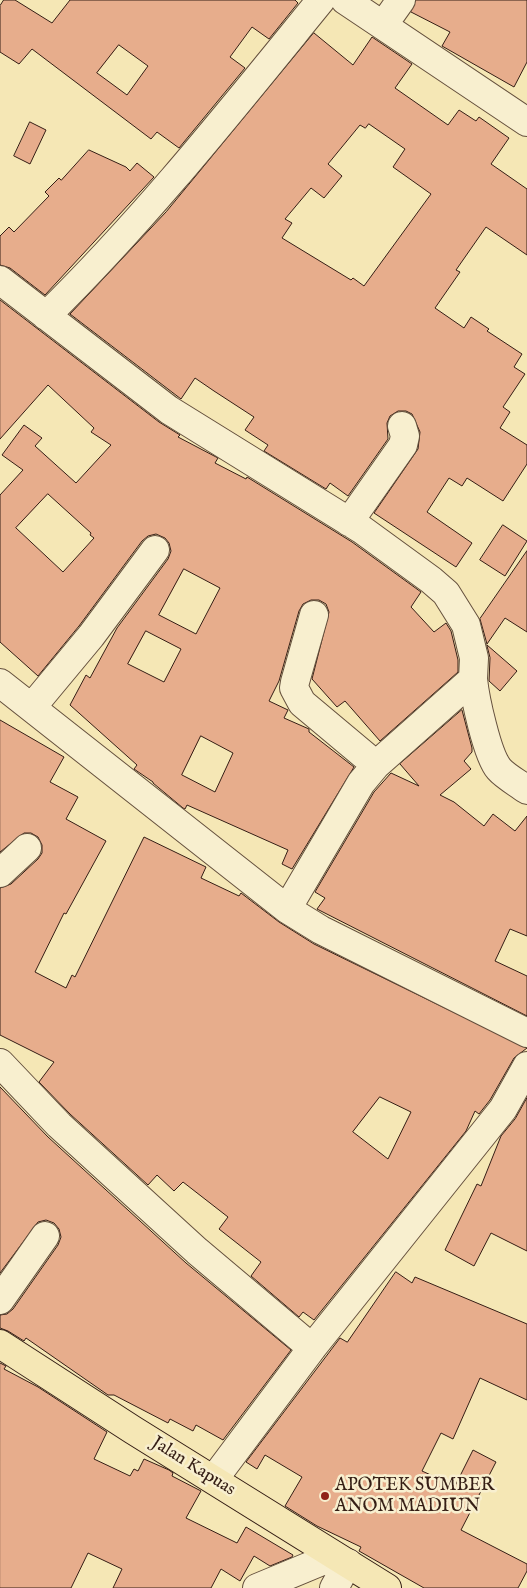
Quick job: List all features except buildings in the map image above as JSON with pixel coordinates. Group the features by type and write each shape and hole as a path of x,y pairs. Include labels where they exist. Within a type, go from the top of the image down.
{"main road":[{"name":"Jalan Kapuas","path":"0,1344 133,1430 387,1588"}],"street":[{"path":"46,316 78,285 180,173 321,0"},
{"path":"345,0 384,24 527,122"},
{"path":"384,24 401,0"},
{"path":"0,280 170,410 349,522 431,580 446,593 466,625 470,639 474,658 473,679 475,697 493,758 498,768 527,790"},
{"path":"349,522 403,445 405,436 402,426"},
{"path":"32,707 91,636 155,550"},
{"path":"314,615 295,682 296,693 302,703 376,765"},
{"path":"286,909 354,791 376,765 473,679"},
{"path":"0,683 286,909 321,930 527,1033"},
{"path":"0,873 27,848"},
{"path":"0,1063 59,1125 197,1251 312,1348"},
{"path":"214,1479 312,1348 503,1109 527,1066"},
{"path":"0,1300 45,1236"},
{"path":"257,1588 341,1560"},
{"path":"334,1588 341,1560"}],"place":[{"name":"APOTEK SUMBER ANOM MADIUN","path":"325,1496"}]}
